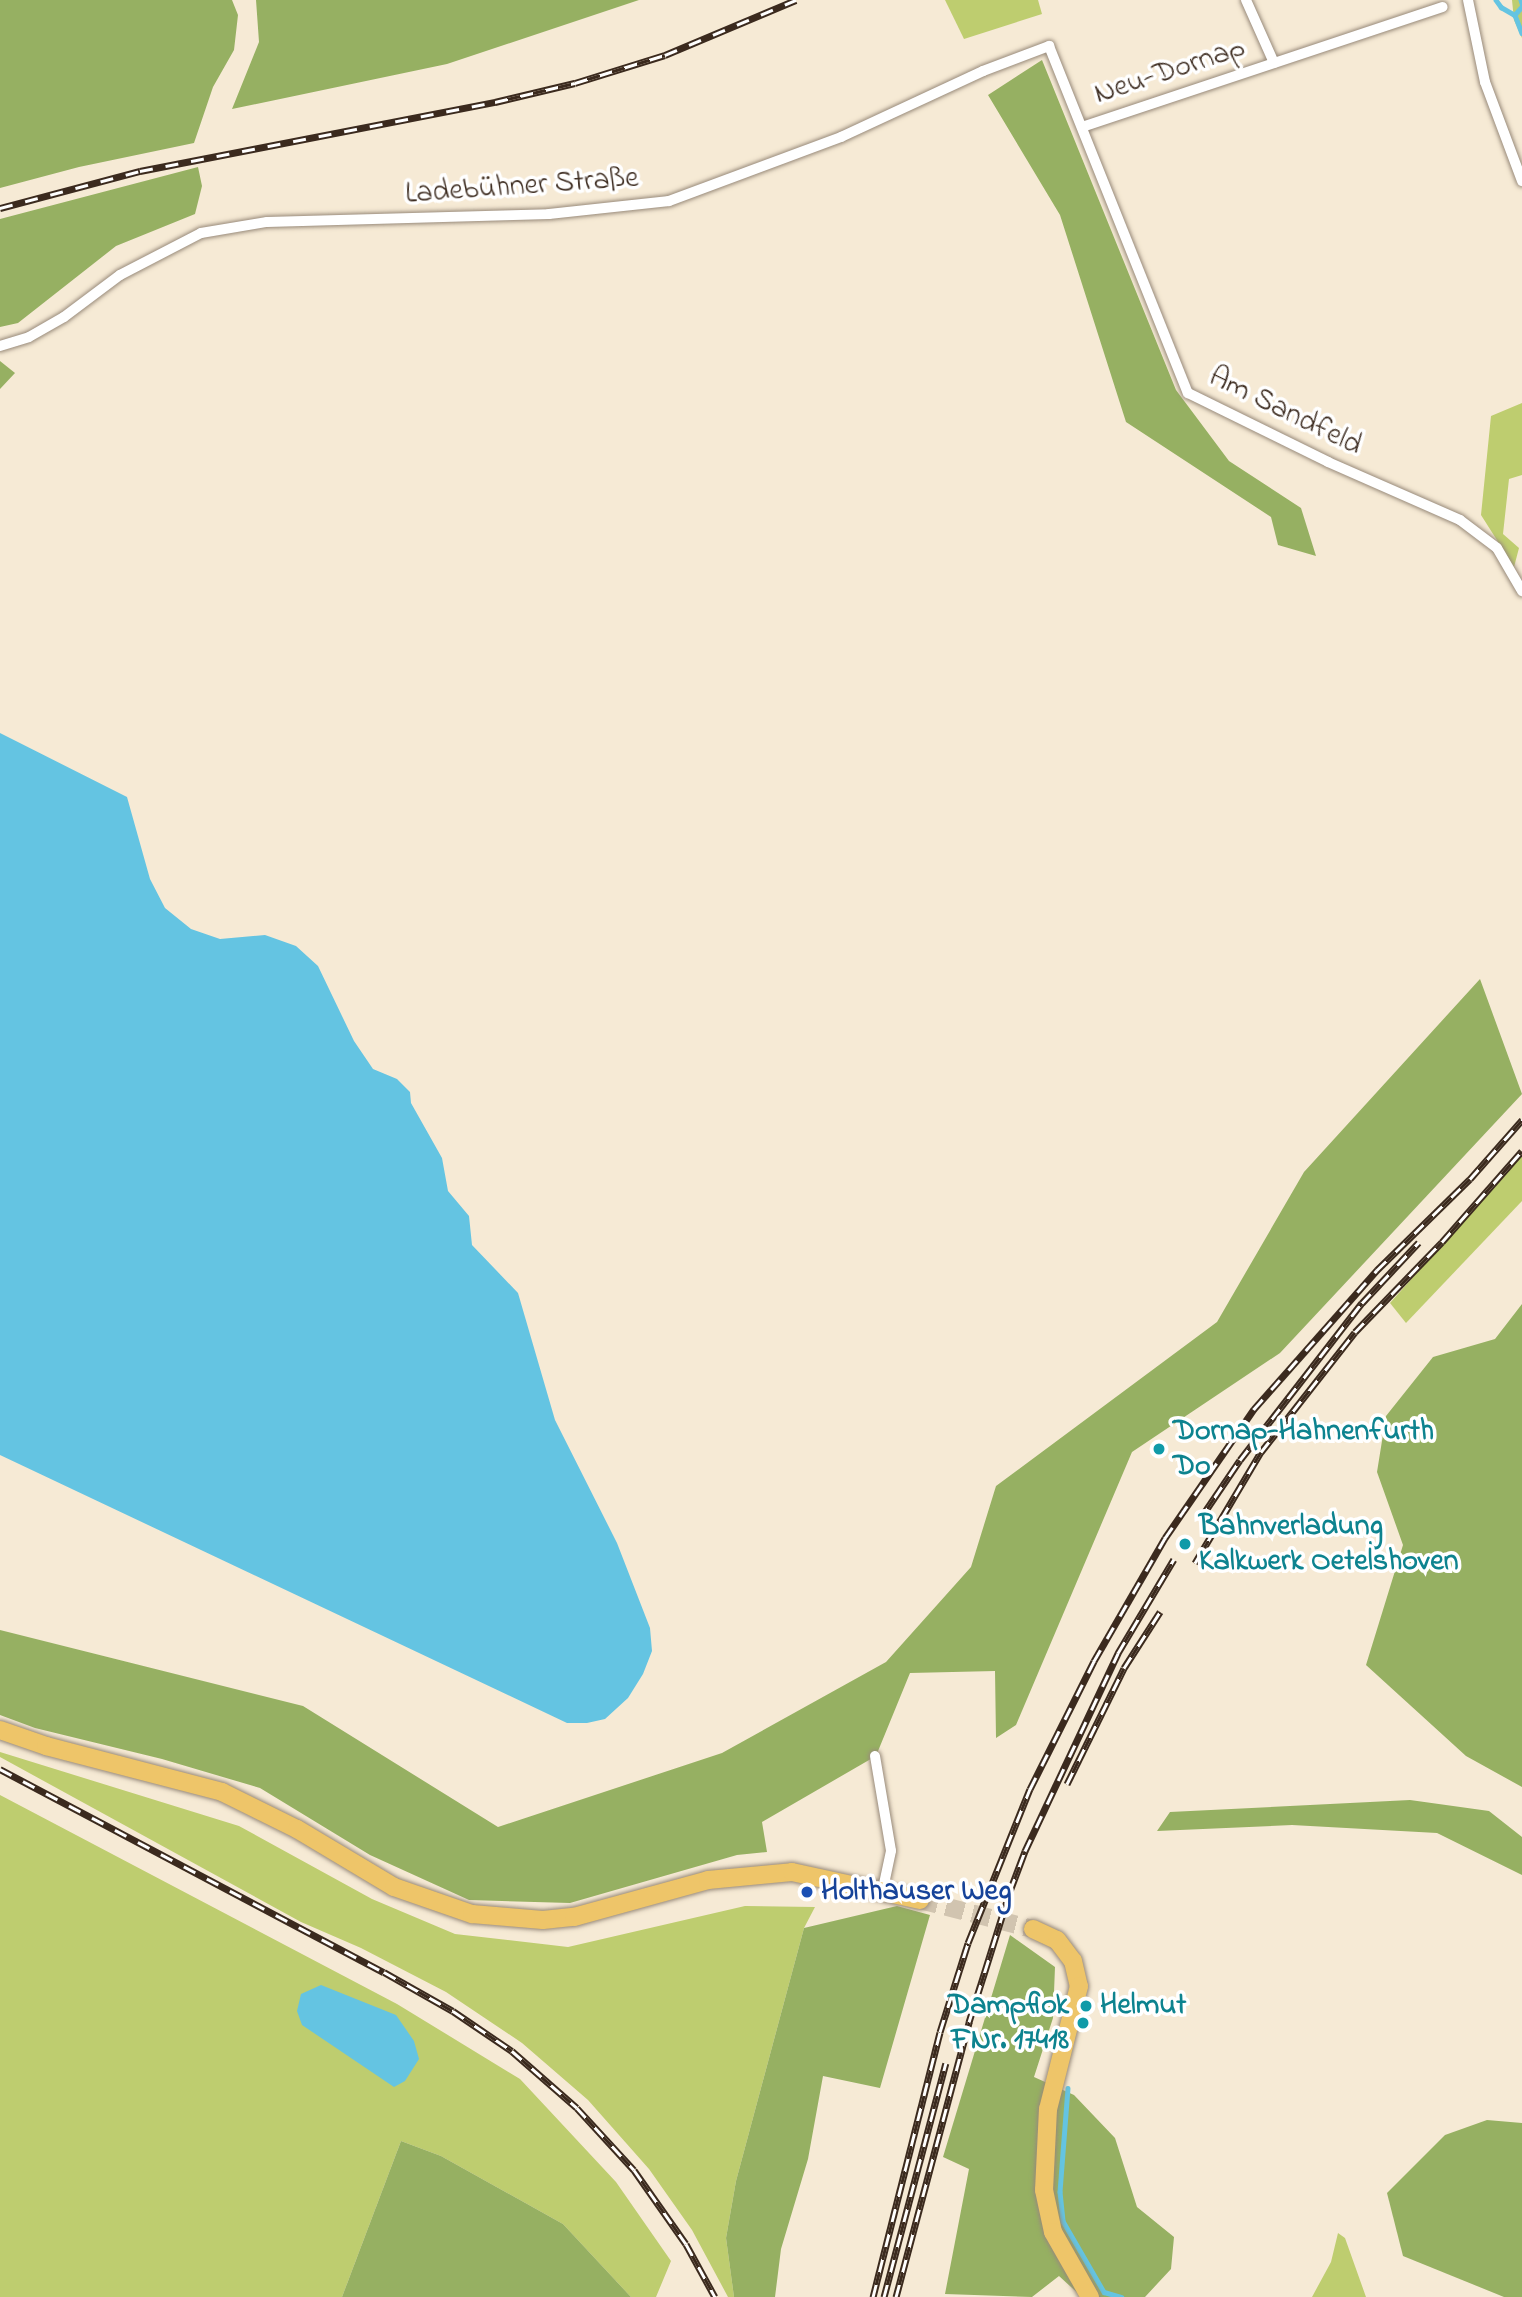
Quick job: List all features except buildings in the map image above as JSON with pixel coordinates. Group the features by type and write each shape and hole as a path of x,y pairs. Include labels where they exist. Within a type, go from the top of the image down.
{"main road":[{"path":"0,1730 46,1746 222,1792 298,1829 394,1887 472,1914 543,1920 574,1917 739,1875 792,1872 920,1900"},
{"path":"1033,1929 1057,1940 1073,1961 1079,1986 1048,2109 1044,2190 1053,2232 1090,2297"}],"street":[{"name":"Neu-Dornap","path":"1246,0 1274,63"},
{"path":"1468,0 1485,82 1522,181"},
{"name":"Neu-Dornap","path":"1083,127 1443,7"},
{"name":"Am Sandfeld","path":"1049,46 1188,393 1328,462 1460,520 1497,548 1522,591"},
{"name":"Ladebühner Straße","path":"0,346 43,329 120,275 201,233 267,222 549,214 669,201 841,137 983,71 1049,46"},
{"path":"875,1756 891,1851 883,1890"}],"green space":[{"path":"0,0 232,0 238,15 234,50 213,87 194,143 79,167 0,188"},
{"path":"256,0 639,0 447,64 232,109 259,42"},
{"path":"945,0 1038,0 1042,14 964,39"},
{"path":"1512,0 1522,0 1522,38 1514,20"},
{"path":"1042,60 1176,390 1229,461 1301,508 1316,556 1278,545 1271,517 1126,422 1060,215 988,95"},
{"path":"198,167 202,186 195,214 116,246 18,323 0,327 0,219"},
{"path":"0,361 15,373 0,389"},
{"path":"1522,403 1522,475 1509,479 1503,534 1519,548 1514,567 1481,515 1491,416"},
{"path":"1480,979 1522,1094 1280,1353 1132,1452 1016,1725 996,1738 995,1671 910,1673 876,1756 762,1822 767,1852 737,1855 570,1903 469,1900 370,1855 260,1788 162,1759 35,1728 0,1715 0,1630 303,1706 498,1827 722,1753 886,1662 971,1567 996,1486 1217,1322 1304,1172"},
{"path":"1522,1155 1522,1201 1406,1323 1390,1303"},
{"path":"1522,1304 1522,1787 1466,1756 1366,1665 1403,1545 1377,1472 1386,1416 1433,1357 1495,1339"},
{"path":"0,1752 239,1826 372,1899 455,1934 568,1947 745,1906 815,1907 804,1928 736,2181 726,2238 734,2297 728,2297 692,2230 649,2169 588,2100 522,2043 446,1992 361,1948 301,1922 0,1757"},
{"path":"0,1795 397,2004 520,2079 616,2182 671,2261 656,2297 631,2297 563,2224 441,2156 401,2141 342,2297 0,2297"},
{"path":"1410,1800 1489,1811 1522,1837 1522,1875 1437,1833 1292,1825 1157,1831 1170,1812"},
{"path":"897,1906 930,1915 880,2088 823,2076 808,2159 781,2249 775,2297 734,2297 726,2238 736,2181 804,1928"},
{"path":"1010,1935 1055,1967 1053,2018 1034,2077 1074,2095 1115,2138 1137,2207 1174,2237 1171,2269 1145,2297 1082,2297 1059,2276 1032,2297 945,2294 969,2169 943,2157"},
{"path":"1487,2120 1522,2123 1522,2297 1504,2297 1403,2256 1387,2193 1445,2135"},
{"path":"401,2141 441,2156 563,2224 631,2297 342,2297"},
{"path":"1338,2233 1345,2238 1366,2297 1312,2297 1331,2262"}],"water":[{"path":"0,733 127,797 150,879 165,908 191,929 220,939 265,935 296,946 318,966 354,1041 373,1069 397,1079 410,1092 411,1103 442,1158 448,1191 469,1216 472,1245 518,1293 555,1420 617,1543 650,1628 652,1651 643,1674 628,1698 605,1719 567,1723 0,1455"},
{"path":"321,1985 396,2015 414,2041 419,2059 405,2081 394,2087 302,2025 297,2011 301,1994"}],"waterway":[{"path":"1496,0 1501,7 1515,15"},
{"path":"1522,7 1515,15 1522,33"},
{"path":"1068,2088 1060,2192 1063,2221 1104,2292 1121,2297"}],"tunnel":[{"path":"920,1900 1033,1929"}],"railway":[{"path":"0,208 140,171 495,102 575,83 665,55 796,0"},
{"path":"873,2297 940,2032 968,1943 1030,1789 1094,1661 1165,1538 1254,1409 1377,1270 1470,1179 1522,1120"},
{"path":"1195,1563 1261,1452 1355,1332 1442,1242 1522,1151"},
{"path":"1200,1519 1240,1460 1362,1303 1419,1242"},
{"path":"896,2297 969,2022 1025,1851 1118,1653 1174,1559"},
{"path":"1067,1784 1124,1668 1160,1612"},
{"path":"0,1769 384,1972 453,2011 512,2051 577,2108 634,2170 686,2244 715,2297"},
{"path":"884,2297 946,2063"}],"place":[{"name":"Dornap-Hahnenfurth Do","path":"1159,1449"},
{"name":"Bahnverladung Kalkwerk Oetelshoven","path":"1185,1544"},
{"name":"Holthauser Weg","path":"807,1892"},
{"name":"Helmut","path":"1086,2006"},
{"name":"Dampflok FNr. 17418","path":"1083,2023"}]}
